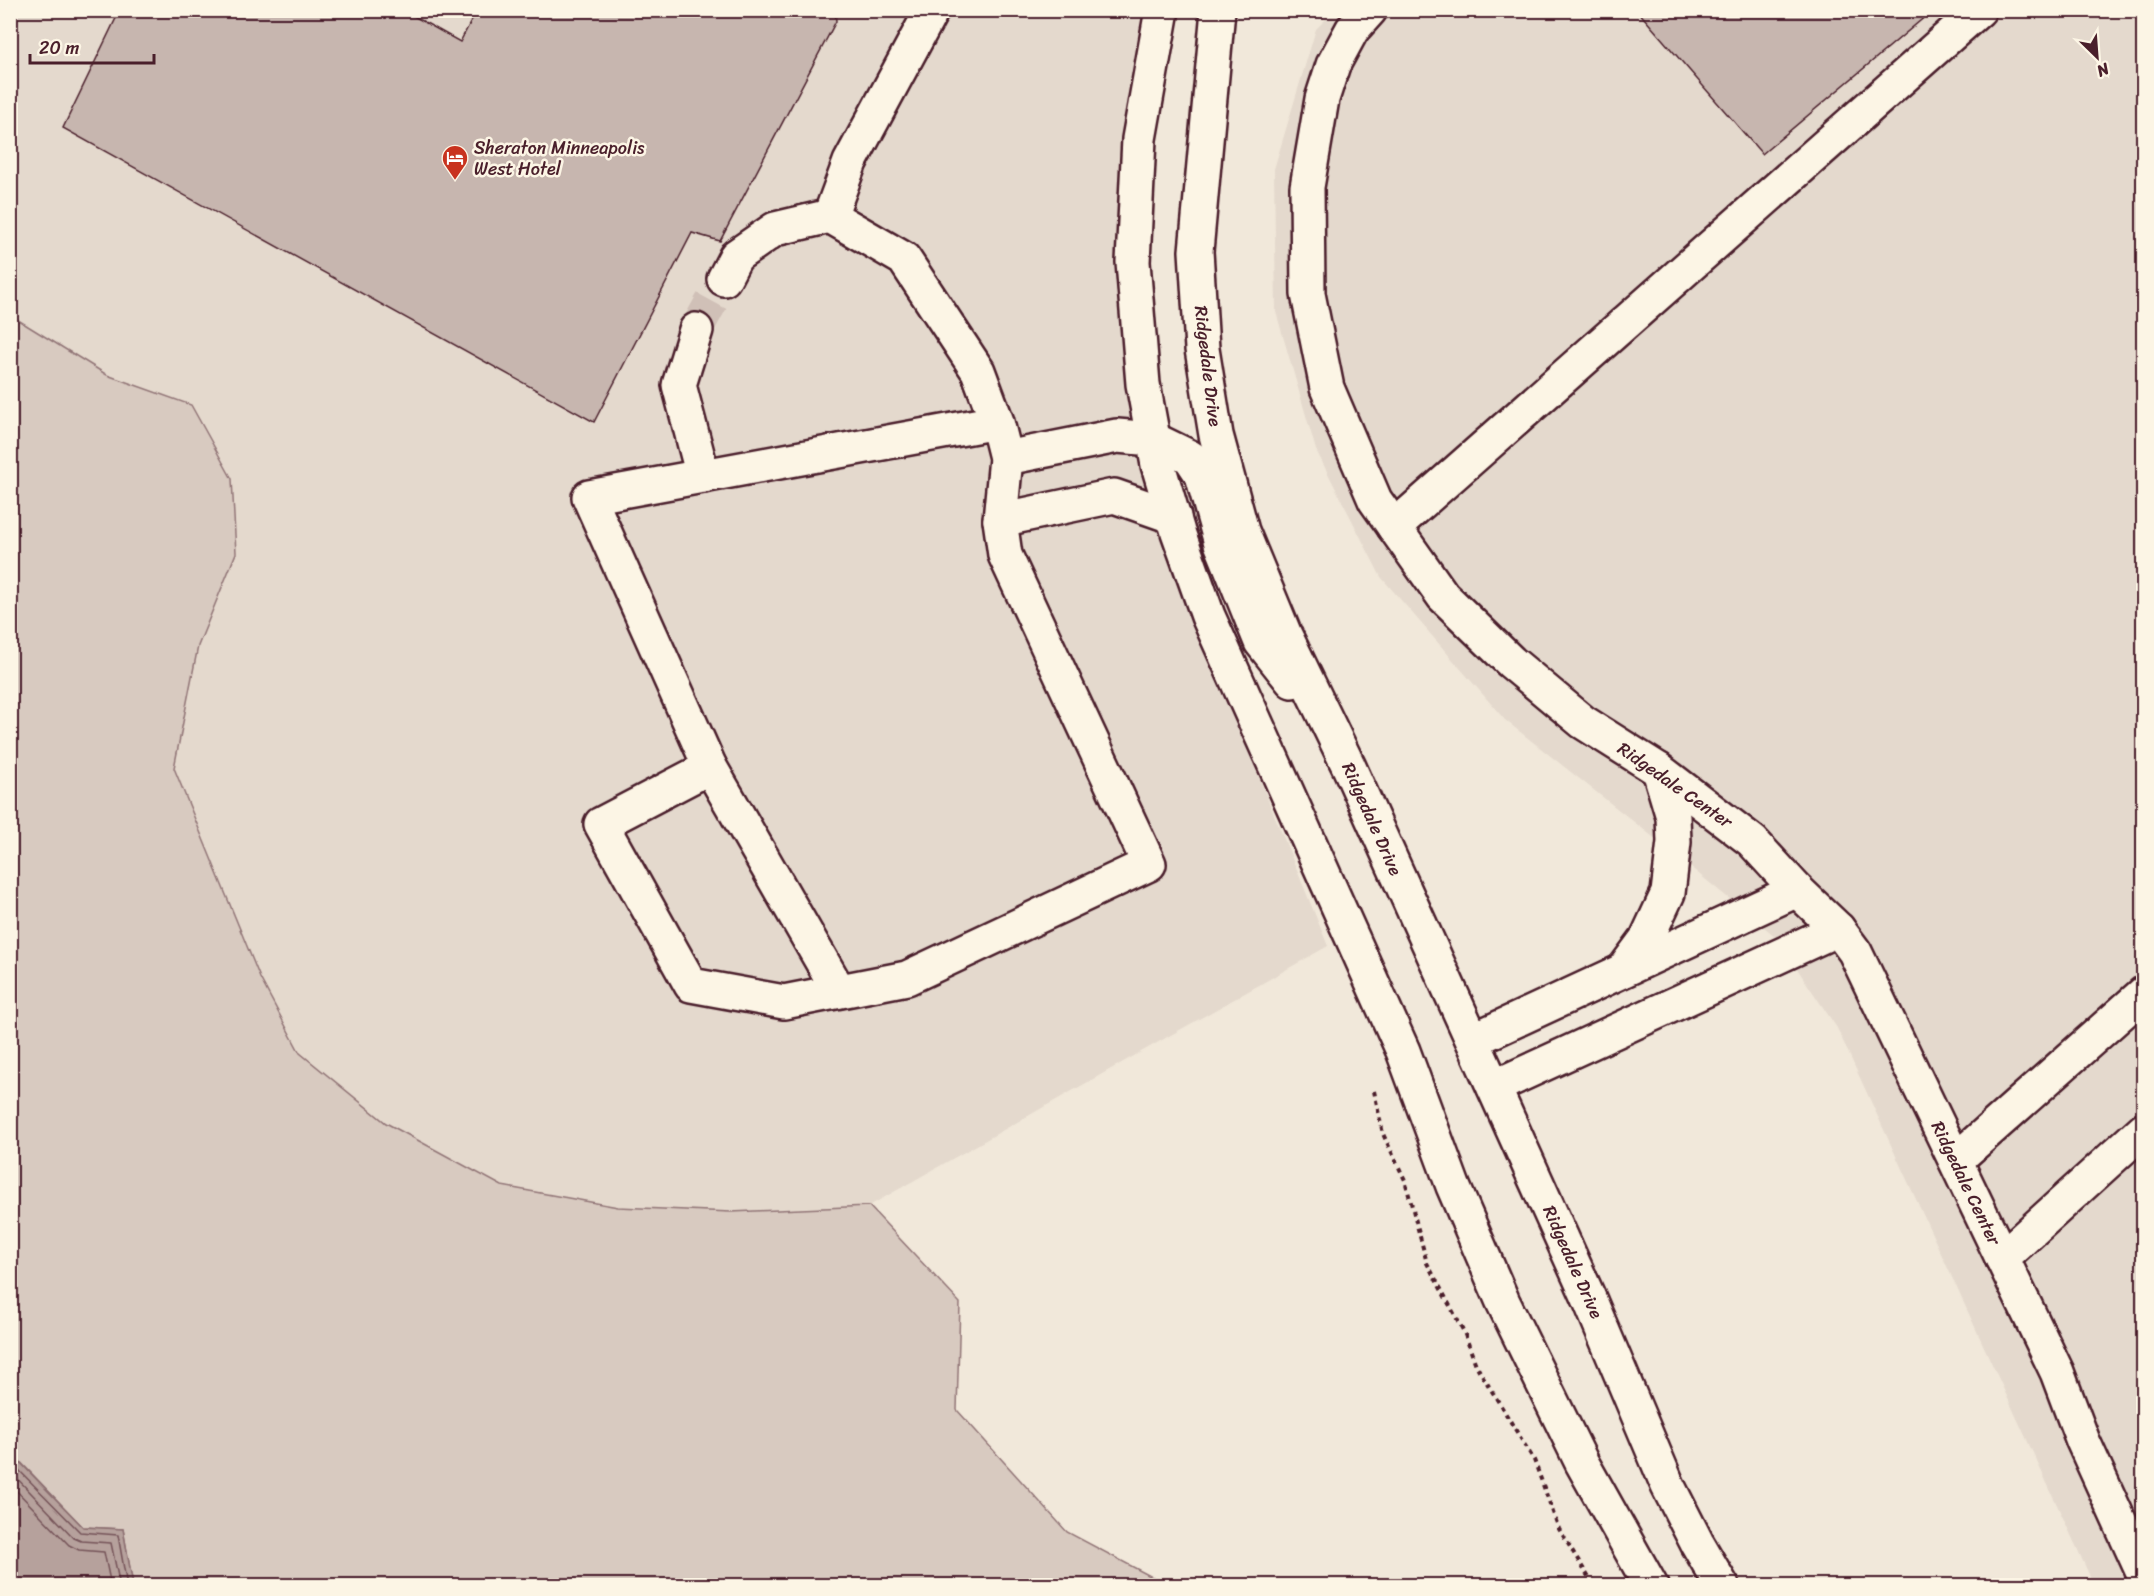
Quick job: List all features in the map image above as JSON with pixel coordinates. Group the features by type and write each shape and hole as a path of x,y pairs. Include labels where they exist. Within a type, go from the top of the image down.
{"street":[{"path":"830,216 850,162 932,10"},
{"path":"1161,10 1139,139 1133,262 1143,384 1158,465 1173,517 1208,616 1403,1051 1453,1185 1503,1302 1581,1463 1651,1586"},
{"name":"Ridgedale Drive","path":"1218,10 1196,251 1202,349 1216,435 1242,531 1285,635 1334,735 1588,1296 1668,1486 1696,1543 1722,1586"},
{"name":"Ridgedale Center","path":"1370,10 1352,30 1333,65 1322,99 1307,187 1308,294 1327,388 1375,500 1443,596 1510,662 1583,722 1659,770 1752,840 1797,890 1838,929 1856,952 2057,1372 2083,1441 2144,1575"},
{"path":"1395,527 1979,10"},
{"path":"710,767 601,824 691,985 784,1002 907,978 1149,864 1005,555 1000,520 1006,458 997,422 978,371 904,259 830,216 775,229 736,256 724,279"},
{"path":"696,330 679,385 703,476"},
{"path":"839,991 710,767 588,497 997,422"},
{"path":"1006,458 1117,436 1154,439 1190,457 1202,475 1221,543 1261,642 1334,735"},
{"path":"1000,520 1114,496 1173,517"},
{"path":"1623,970 1647,938 1668,893 1674,842 1673,818 1659,770"},
{"path":"1473,1040 1797,890"},
{"path":"1494,1087 1838,929"},
{"path":"1956,1160 2144,993"},
{"path":"2002,1258 2144,1129"}],"shaded area":[{"path":"10,11 1147,11 1121,139 1123,338 1171,563 1328,946 869,1206 731,1212 618,1207 502,1185 386,1123 300,1053 260,978 174,768 198,646 236,553 191,405 107,375 11,315"},
{"path":"1334,11 2143,11 2143,1585 2094,1585 1837,1028 1775,936 1505,720 1381,577 1316,450 1276,312 1274,169 1316,29"},
{"path":"10,315 107,375 191,405 232,479 236,553 198,646 174,768 260,978 300,1053 386,1123 502,1186 618,1207 731,1212 869,1206 960,1303 957,1410 1067,1532 1167,1585 133,1585 123,1529 83,1527 11,1452"}],"water":[{"path":"10,1452 83,1527 123,1529 133,1585 11,1585"}],"building":[{"name":"Sheraton Minneapolis West Hotel","path":"120,10 403,10 460,42 477,10 835,10 836,21 720,241 692,233 594,422 63,128"},
{"path":"1637,10 1933,10 1762,154"}],"tunnel":[{"path":"696,330 724,279"}],"place":[{"name":"Sheraton Minneapolis West Hotel","path":"455,181"}]}
